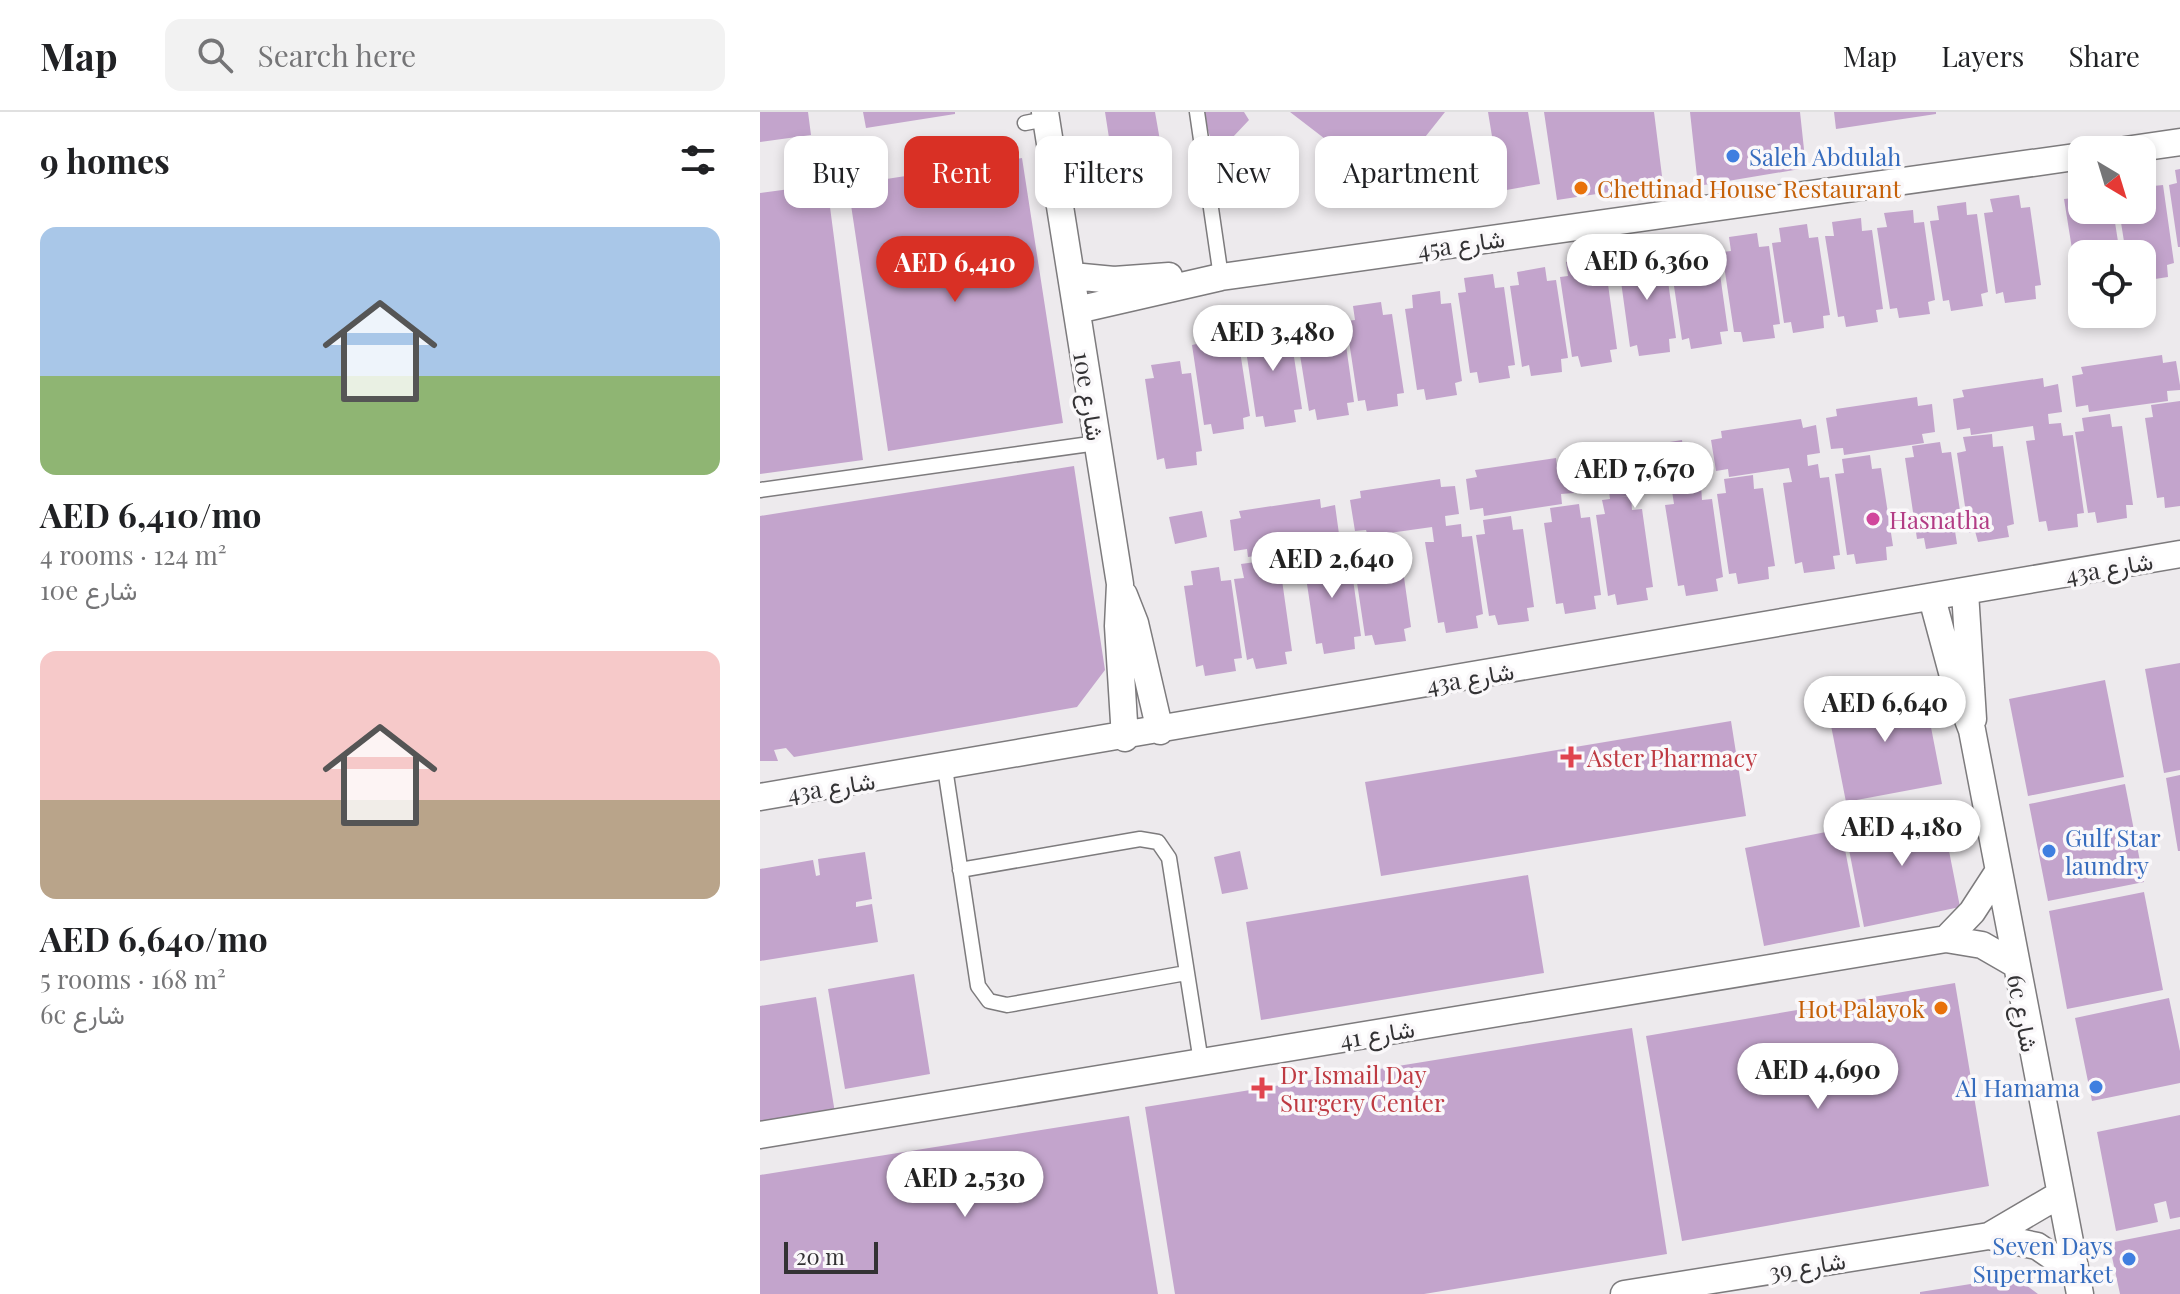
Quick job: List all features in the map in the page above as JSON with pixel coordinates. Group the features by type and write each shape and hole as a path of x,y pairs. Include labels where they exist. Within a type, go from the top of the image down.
{"street":[{"name":"10e شارع","path":"1039,118 1072,276 1120,584 1135,623 1160,731"},
{"path":"2156,145 2180,142"},
{"name":"45a شارع","path":"1077,310 1221,277 2068,158"},
{"name":"45a شارع","path":"1072,276 1114,280 1221,277"},
{"name":"43a شارع","path":"760,797 1125,738 2180,554"},
{"name":"10e شارع","path":"1120,584 1118,626 1125,738"},
{"name":"6c شارع","path":"1965,592 1974,690 1972,730"},
{"name":"6c شارع","path":"1932,598 1957,691 1972,730 2078,1283"},
{"path":"1946,939 1972,912 1998,872"},
{"name":"شارع 41","path":"760,1135 1946,939 1982,945 2015,964"},
{"name":"شارع 39","path":"1989,1236 2059,1195"},
{"name":"شارع 39","path":"1624,1294 1989,1236 2037,1246 2078,1283"}],"lane":[{"path":"1197,112 1221,277"},
{"path":"760,490 1097,443"},
{"path":"945,768 978,986 989,1001 1007,1005 1186,973"},
{"path":"960,870 1149,838 1165,849 1169,858 1201,1062"}],"building":[{"path":"760,112 808,112 811,135 784,136 784,139 760,142"},
{"path":"863,112 955,112 955,114 866,128"},
{"path":"1105,112 1155,112 1159,136 1109,136"},
{"path":"1202,112 1244,112 1249,120 1234,136 1210,136"},
{"path":"1290,112 1445,112 1426,136 1321,136"},
{"path":"1488,112 1528,112 1540,184 1507,190 1507,136 1492,136"},
{"path":"1544,112 1654,112 1663,184 1557,200"},
{"path":"1690,112 1800,112 1806,168 1698,186"},
{"path":"1834,112 1936,112 1936,114 1836,129"},
{"path":"1019,158 1022,158 1063,423 888,451 851,208 888,208 888,179 904,176 904,208 1019,208"},
{"path":"2180,169 2178,247 2169,185 2177,183 2175,170"},
{"path":"2163,185 2174,263 2167,265 2168,277 2156,279 2156,240 2124,240 2121,224 2156,224 2156,186"},
{"path":"784,190 784,208 830,208 863,460 760,474 760,193"},
{"path":"2019,195 2021,208 2030,207 2041,285 2035,286 2036,299 2005,303 2003,292 1996,294 1984,213 1993,212 1990,199"},
{"path":"2064,199 2068,199 2068,224"},
{"path":"1966,202 1967,215 1977,214 1988,292 1981,294 1983,306 1951,311 1949,300 1943,301 1930,221 1939,220 1937,206"},
{"path":"1913,210 1914,223 1924,222 1935,300 1928,302 1930,314 1899,318 1897,308 1890,309 1877,228 1887,227 1884,213"},
{"path":"1861,218 1862,231 1872,230 1883,309 1876,310 1878,322 1846,327 1844,316 1838,317 1825,236 1834,236 1832,222"},
{"path":"1807,224 1809,238 1818,237 1830,315 1823,316 1824,328 1793,333 1791,322 1784,323 1772,243 1781,242 1779,228"},
{"path":"2068,224 2115,224 2118,240 2071,240"},
{"path":"1757,233 1759,247 1769,246 1780,324 1773,325 1775,338 1743,342 1741,332 1734,332 1722,252 1731,251 1729,237"},
{"path":"1705,240 1707,254 1717,253 1728,331 1720,332 1722,344 1691,349 1689,338 1682,340 1670,259 1679,258 1677,244"},
{"path":"1653,247 1655,261 1665,260 1676,338 1669,339 1670,352 1639,356 1637,345 1630,347 1619,267 1627,265 1625,252"},
{"path":"1595,258 1597,271 1606,270 1617,349 1610,350 1612,362 1581,367 1578,356 1572,357 1560,277 1568,276 1566,262"},
{"path":"1545,267 1547,281 1556,280 1568,358 1561,359 1562,372 1531,376 1529,365 1522,367 1510,286 1519,285 1517,272"},
{"path":"1493,274 1495,288 1504,287 1515,365 1508,366 1510,378 1479,383 1477,372 1470,373 1458,293 1466,292 1464,278"},
{"path":"1440,291 1441,304 1451,303 1462,381 1455,383 1457,395 1426,400 1424,389 1417,390 1405,309 1413,308 1412,295"},
{"path":"1381,302 1383,315 1392,314 1404,393 1397,394 1398,406 1367,411 1365,400 1358,401 1346,321 1355,320 1353,306"},
{"path":"1331,311 1333,325 1343,324 1354,402 1347,403 1349,415 1317,420 1315,409 1309,411 1296,330 1305,329 1303,316"},
{"path":"1279,318 1281,332 1290,331 1302,409 1294,410 1296,422 1265,427 1263,416 1256,417 1244,337 1253,336 1251,322"},
{"path":"1227,326 1229,339 1238,338 1250,416 1243,418 1244,429 1213,434 1211,424 1204,425 1192,345 1201,343 1199,329"},
{"path":"2162,355 2163,363 2176,361 2180,385 2180,390 2167,391 2168,401 2089,412 2088,405 2076,407 2072,376 2083,374 2081,367"},
{"path":"1180,361 1182,374 1191,373 1202,451 1196,452 1197,465 1166,469 1164,458 1157,460 1145,379 1154,378 1151,365"},
{"path":"2043,378 2044,387 2058,384 2062,412 2048,414 2049,424 2061,423 2063,436 2073,435 2084,513 2077,514 2078,527 2048,531 2046,521 2039,522 2026,441 2035,440 2033,426 1971,435 1970,428 1957,430 1953,399 1964,397 1962,390"},
{"path":"1917,397 1918,406 1932,404 1935,432 1922,434 1924,443 1844,455 1843,448 1831,449 1826,418 1837,416 1836,409"},
{"path":"2180,401 2180,506 2165,508 2164,497 2157,498 2145,418 2153,417 2151,405"},
{"path":"2110,414 2112,427 2122,426 2133,505 2126,505 2127,518 2097,523 2095,512 2088,513 2075,432 2084,431 2082,418"},
{"path":"1801,419 1803,428 1816,425 1820,453 1807,455 1808,466 1818,464 1820,478 1829,477 1840,555 1833,556 1835,569 1804,573 1802,562 1795,564 1783,483 1792,482 1789,468 1729,477 1728,469 1716,471 1711,440 1722,438 1721,431"},
{"path":"1992,434 1993,447 2003,446 2014,524 2007,526 2009,537 1978,542 1975,531 1969,533 1957,453 1966,451 1963,437"},
{"path":"1682,440 1683,449 1697,447 1701,476 1687,477 1688,487 1620,497 1631,496 1632,510 1642,509 1653,587 1646,588 1648,600 1617,605 1615,594 1608,596 1596,515 1605,514 1602,500 1610,499 1609,491 1597,493 1592,462 1603,460 1602,453"},
{"path":"1940,442 1942,453 1951,452 1963,530 1955,531 1957,544 1926,549 1924,538 1917,539 1905,458 1914,457 1912,446"},
{"path":"1870,455 1872,469 1881,468 1893,546 1886,547 1887,560 1856,564 1854,554 1847,555 1835,474 1844,473 1842,459"},
{"path":"1556,458 1557,467 1571,465 1574,493 1561,494 1562,504 1484,516 1483,508 1470,510 1466,479 1477,477 1475,470"},
{"path":"1074,466 1105,670 1077,707 794,757 786,748 774,750 778,761 760,761 760,516"},
{"path":"1753,475 1754,489 1763,488 1775,566 1768,567 1769,579 1738,584 1736,573 1729,574 1717,494 1726,493 1724,479"},
{"path":"1440,479 1441,487 1455,486 1459,514 1445,516 1446,526 1461,524 1462,537 1472,536 1483,614 1476,616 1478,628 1446,633 1444,622 1438,623 1425,542 1434,542 1432,527 1368,536 1366,530 1355,531 1350,500 1361,498 1360,491"},
{"path":"1701,486 1702,500 1712,499 1723,577 1716,579 1718,591 1686,596 1684,585 1678,586 1665,505 1674,504 1672,491"},
{"path":"1320,499 1321,508 1335,505 1339,534 1326,535 1326,545 1248,557 1247,549 1234,551 1230,520 1241,518 1239,511"},
{"path":"1579,504 1581,518 1590,517 1601,595 1594,596 1596,609 1565,614 1563,603 1556,604 1544,523 1552,522 1550,508"},
{"path":"1202,511 1207,537 1175,544 1169,517"},
{"path":"1511,516 1513,530 1523,529 1534,607 1527,608 1529,621 1498,625 1495,615 1489,616 1476,535 1485,534 1483,520"},
{"path":"1389,537 1390,550 1400,549 1411,627 1404,629 1406,641 1375,645 1372,635 1365,636 1353,556 1363,554 1360,540"},
{"path":"1338,546 1340,559 1350,558 1361,636 1354,637 1355,649 1324,654 1322,643 1316,644 1304,564 1312,563 1310,549"},
{"path":"1270,560 1271,574 1281,573 1292,651 1285,652 1287,664 1256,669 1253,658 1247,660 1234,579 1244,578 1241,564"},
{"path":"1219,567 1221,581 1231,580 1242,658 1234,659 1236,671 1205,676 1203,665 1196,667 1184,586 1193,585 1191,571"},
{"path":"2180,663 2180,770 2164,773 2145,669"},
{"path":"2105,680 2124,777 2028,796 2009,699"},
{"path":"1923,686 1942,784 1846,802 1827,705"},
{"path":"1731,721 1746,816 1381,876 1365,782"},
{"path":"2180,775 2180,851 2178,851 2166,778"},
{"path":"2125,784 2144,882 2048,901 2029,804"},
{"path":"1941,810 1960,907 1864,927 1845,829"},
{"path":"1841,829 1860,927 1764,946 1745,848"},
{"path":"1240,851 1248,889 1222,894 1214,857"},
{"path":"865,852 872,899 856,902 856,907 872,904 878,942 760,961 760,869 813,860 816,876 820,875 818,859"},
{"path":"1528,875 1544,973 1261,1020 1246,922"},
{"path":"2144,892 2163,990 2067,1009 2049,911"},
{"path":"914,974 930,1074 845,1089 828,989"},
{"path":"1955,983 1989,1186 1682,1241 1646,1036"},
{"path":"816,997 835,1113 760,1126 760,1006"},
{"path":"2169,998 2180,1051 2180,1083 2092,1101 2075,1018"},
{"path":"1632,1028 1667,1254 1424,1294 1175,1294 1145,1107"},
{"path":"2180,1115 2180,1217 2170,1219 2166,1201 2154,1204 2158,1222 2116,1231 2097,1132"},
{"path":"1129,1116 1158,1294 760,1294 760,1175"},
{"path":"2180,1229 2180,1294 2120,1294 2109,1243"},
{"path":"2015,1277 2038,1294 1920,1294 1920,1292"}],"place":[{"name":"Saleh Abdulah","path":"1733,156"},
{"name":"Chettinad House Restaurant","path":"1581,188"},
{"name":"Hasnatha","path":"1873,519"},
{"name":"Aster Pharmacy","path":"1571,757"},
{"name":"Gulf Star laundry","path":"2049,851"},
{"name":"Hot Palayok","path":"1941,1008"},
{"name":"Al Hamama","path":"2096,1087"},
{"name":"Dr Ismail Day Surgery Center","path":"1262,1088"},
{"name":"Seven Days Supermarket","path":"2129,1259"}]}
